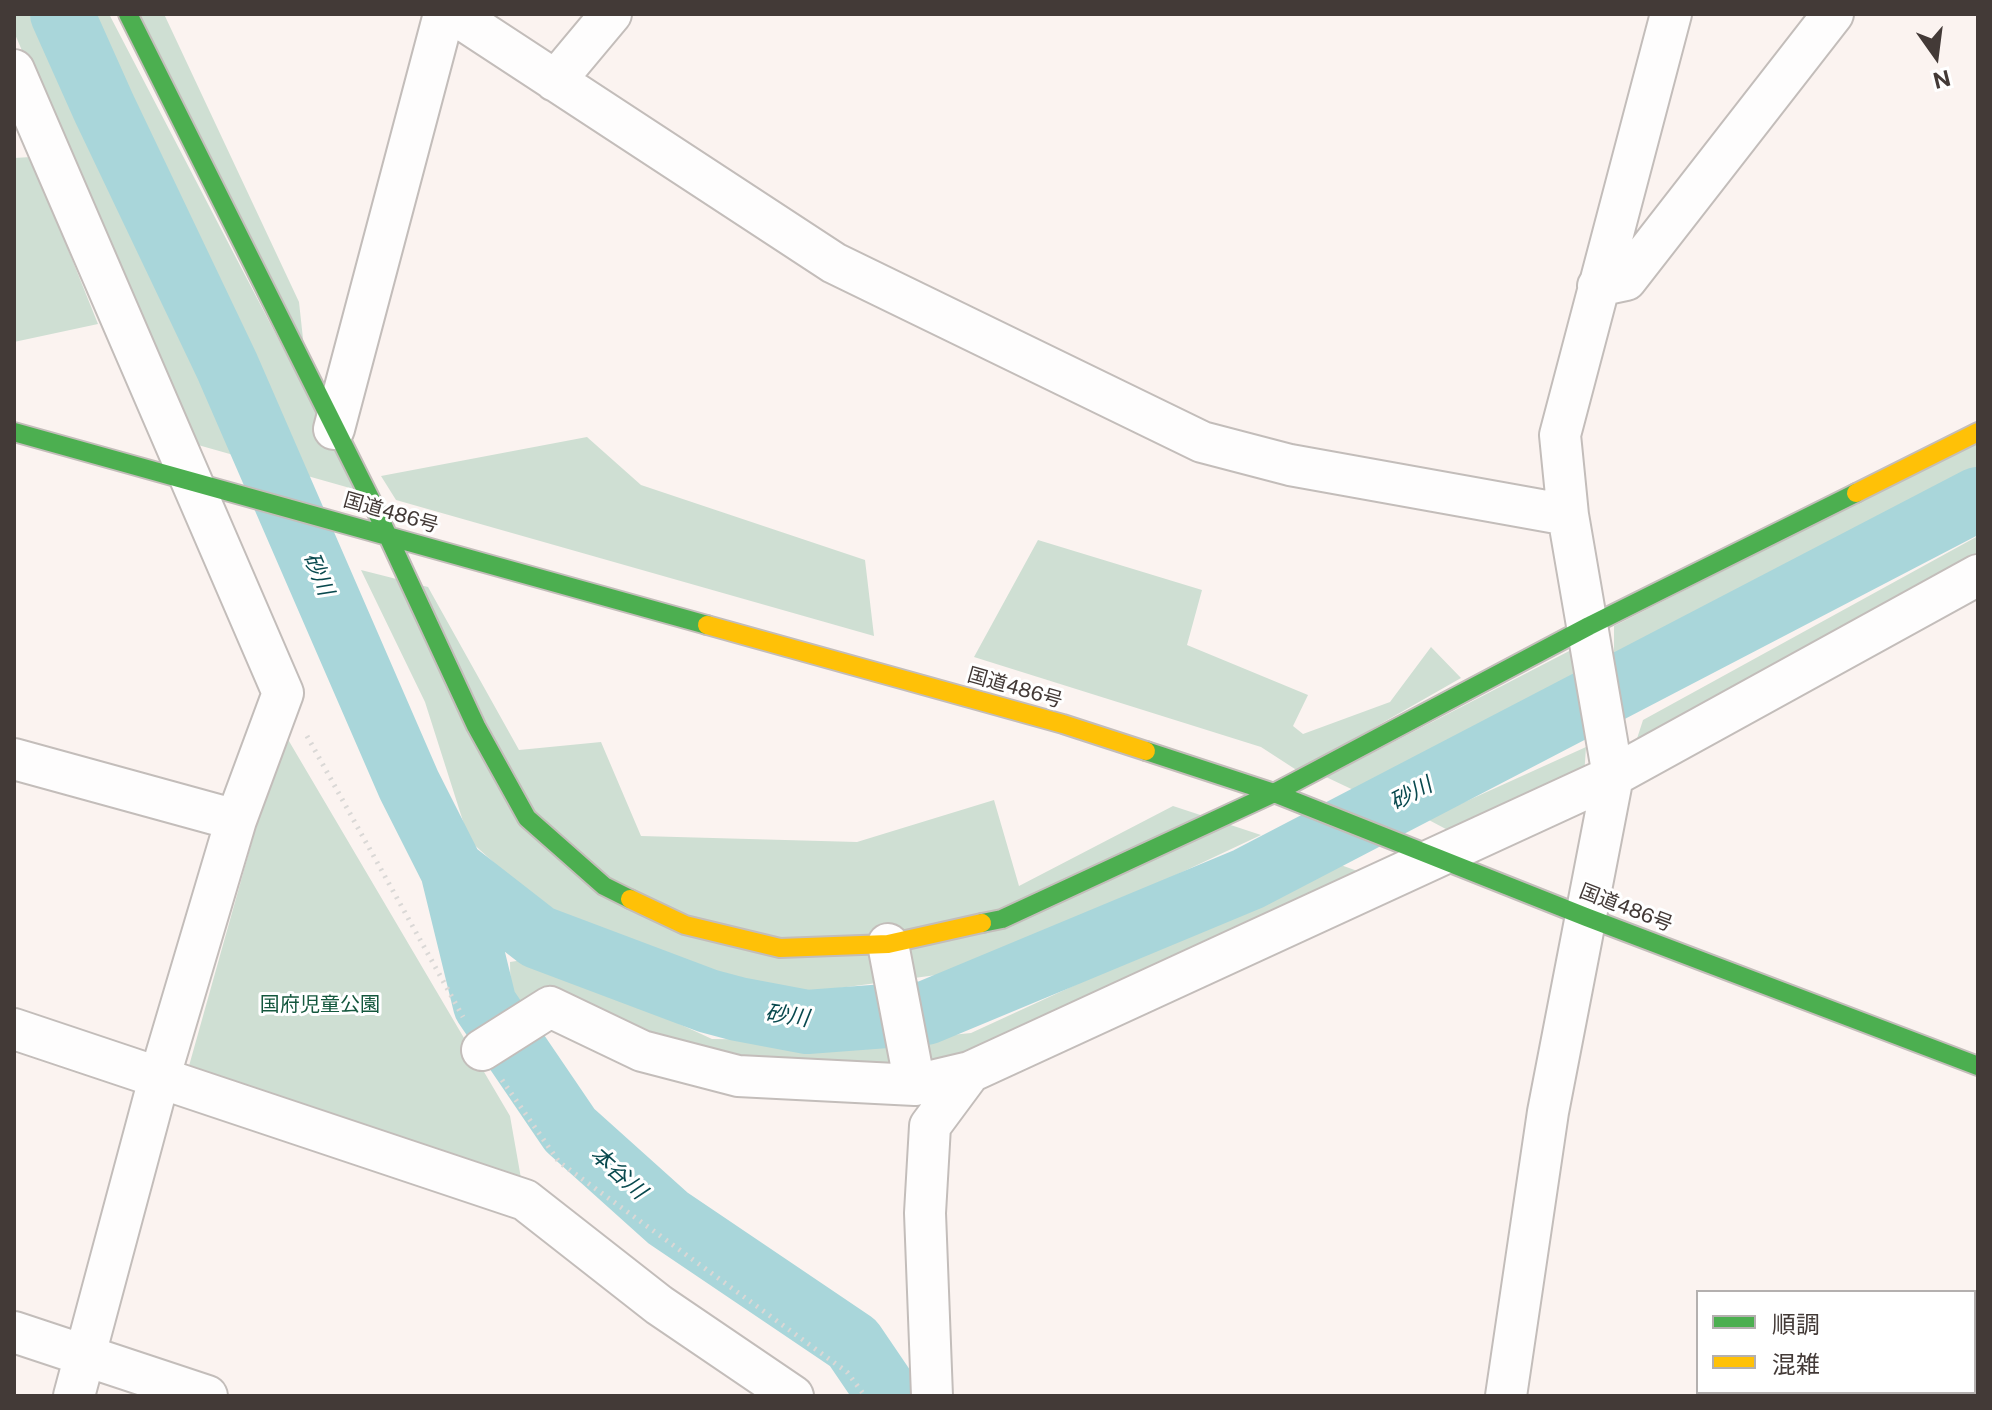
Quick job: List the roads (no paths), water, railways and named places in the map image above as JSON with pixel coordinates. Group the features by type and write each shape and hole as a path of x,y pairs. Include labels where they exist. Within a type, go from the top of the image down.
{"main road":[{"path":"128,14 387,534 476,726 527,818 604,886 685,925 780,948 888,944 1002,919 1274,793 1589,626 1978,432"},
{"name":"国道486号","path":"14,432 1063,724 1274,793 1586,917 1978,1066"}],"street":[{"path":"334,429 444,14"},
{"path":"454,14 834,263 1202,442 1290,465 1568,515"},
{"path":"555,81 611,14"},
{"path":"1509,1396 1548,1112 1613,776 1568,515 1560,435 1671,14"},
{"path":"1598,286 1626,280 1833,14"},
{"path":"14,70 203,484 283,693 236,820 159,1079 74,1396"},
{"path":"482,1050 550,1007 642,1051 738,1076 915,1085 970,1072 1613,776 1978,575"},
{"path":"14,759 236,820"},
{"path":"888,944 915,1085"},
{"path":"14,1029 525,1200 659,1305 793,1396"},
{"path":"932,1396 925,1213 930,1126 970,1072"},
{"path":"14,1332 207,1396"}],"waterway":[{"name":"砂川","path":"62,14 227,366 409,785 452,870 538,937 708,1001 738,1009 807,1022 926,1013 1248,879 1978,499"},
{"name":"本谷川","path":"452,870 485,1005 570,1130 668,1218 853,1343 889,1396"}],"park label":[{"name":"国府児童公園","path":"320,1005"}]}
